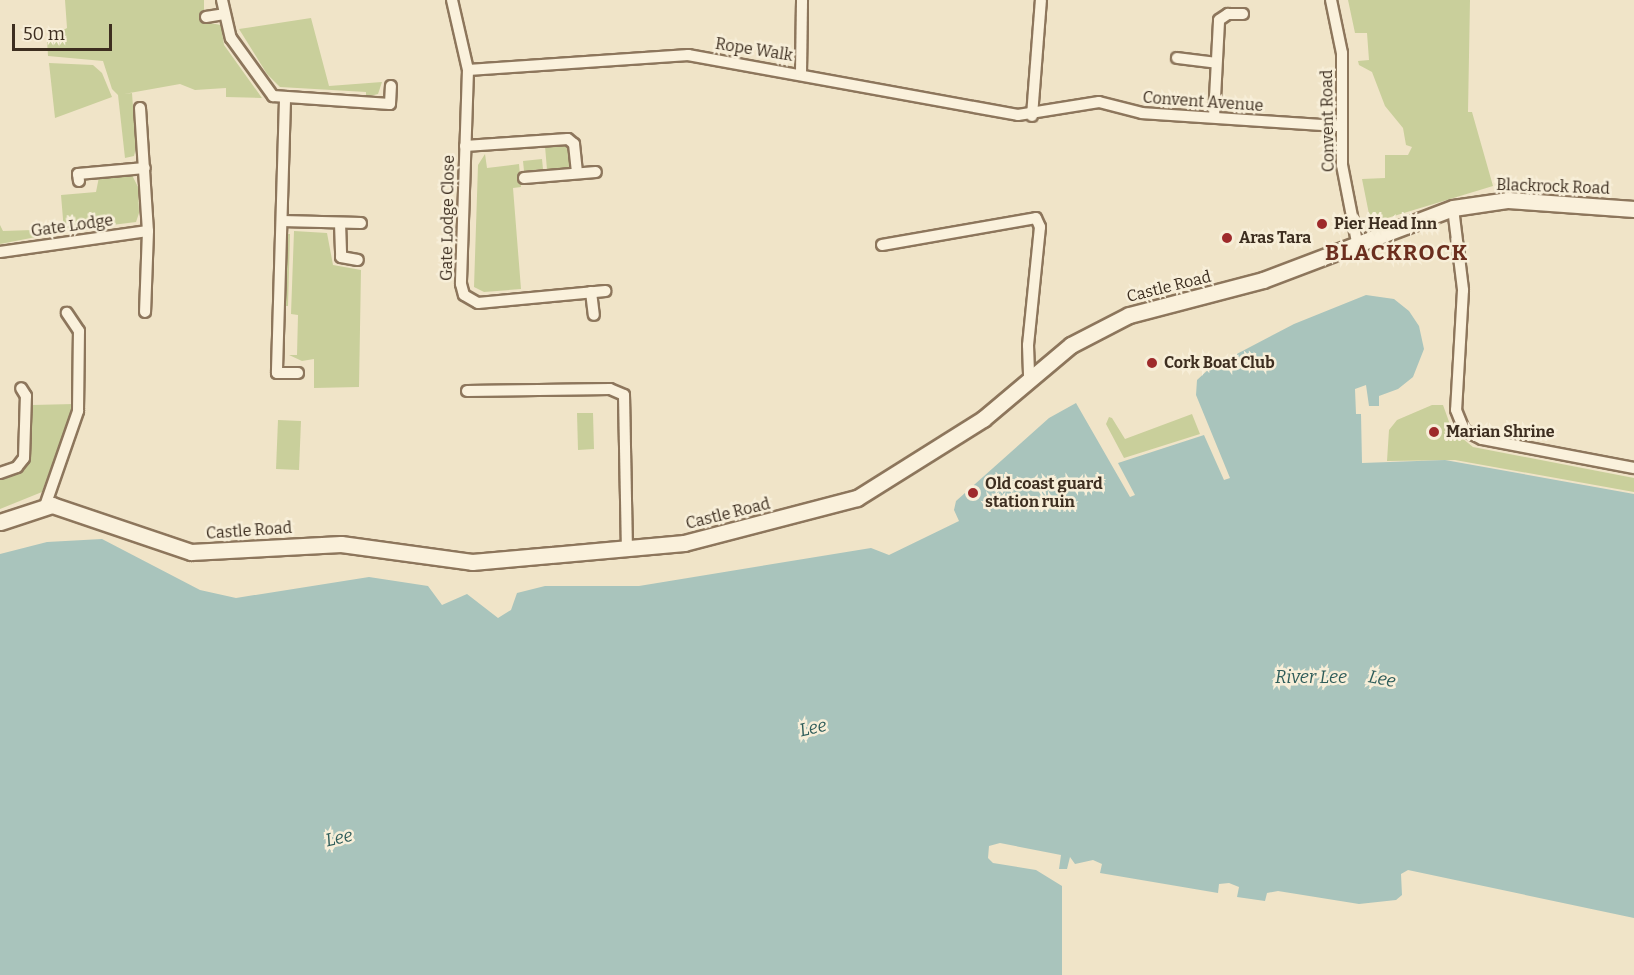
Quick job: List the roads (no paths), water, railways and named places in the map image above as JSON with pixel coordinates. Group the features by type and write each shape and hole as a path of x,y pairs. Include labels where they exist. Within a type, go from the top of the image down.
{"main road":[{"name":"Blackrock Road","path":"1403,225 1453,208 1508,200 1634,208"},
{"name":"Castle Road","path":"0,522 45,506 69,509 178,549 204,553 340,544 482,562 627,550 701,539 857,498 983,419 1062,352 1109,323 1263,280 1403,225"}],"street":[{"path":"222,0 231,38 270,93 285,100 390,104 391,86"},
{"name":"Gate Lodge Close","path":"452,0 468,70 461,284 464,294 478,303 605,291"},
{"path":"801,73 802,0"},
{"path":"1032,116 1041,0"},
{"name":"Convent Road","path":"1331,0 1342,45 1340,126 1342,165 1357,242"},
{"path":"206,17 224,14"},
{"path":"1214,117 1221,17 1243,15"},
{"name":"Rope Walk","path":"468,70 672,54 801,73 962,106 1032,116"},
{"path":"1177,58 1216,63"},
{"path":"285,100 277,373 298,373"},
{"name":"Convent Avenue","path":"1032,116 1099,102 1142,113 1340,126"},
{"path":"140,108 148,231 145,312"},
{"path":"465,146 568,139 574,144 577,173"},
{"path":"79,181 78,174 145,168"},
{"path":"524,178 596,172"},
{"path":"1453,208 1463,290 1456,410 1464,430 1472,435 1634,468"},
{"path":"882,245 1036,218 1040,228 1028,345 1029,382"},
{"path":"282,221 361,223"},
{"path":"340,223 341,257 358,260"},
{"name":"Gate Lodge","path":"0,252 148,231"},
{"path":"591,292 594,315"},
{"path":"45,506 78,411 79,331 67,313"},
{"path":"0,473 17,467 24,458 26,396 21,388"},
{"path":"467,391 616,389 624,395 627,550"}],"water":[{"name":"River Lee","path":"1366,295 1394,299 1409,311 1419,326 1424,349 1413,377 1398,389 1379,396 1379,406 1369,406 1366,385 1355,389 1356,414 1361,414 1362,463 1445,460 1634,494 1634,918 1408,870 1401,874 1402,895 1396,900 1359,904 1278,891 1267,893 1265,901 1237,897 1239,887 1229,883 1219,884 1218,893 1100,873 1102,864 1093,860 1075,864 1070,857 1067,869 1059,869 1061,855 1000,843 989,846 988,858 993,863 1036,870 1062,886 1062,975 0,975 0,554 47,542 102,539 200,590 236,598 369,577 428,586 442,605 467,594 498,618 511,610 517,593 545,586 639,586 871,548 889,555 959,521 954,510 956,501 1049,418 1076,403 1130,497 1135,495 1118,463 1204,435 1224,480 1230,478 1196,395 1197,380 1210,368 1294,324"}],"place":[{"name":"Pier Head Inn","path":"1322,224"},
{"name":"Aras Tara","path":"1227,238"},
{"name":"Cork Boat Club","path":"1152,363"},
{"name":"Marian Shrine","path":"1434,432"},
{"name":"Old coast guard station ruin","path":"973,493"}],"district":[{"name":"BLACKROCK","path":"1397,253"}],"water label":[{"name":"Lee","path":"1382,679"},
{"name":"Lee","path":"813,728"},
{"name":"Lee","path":"339,838"}]}
